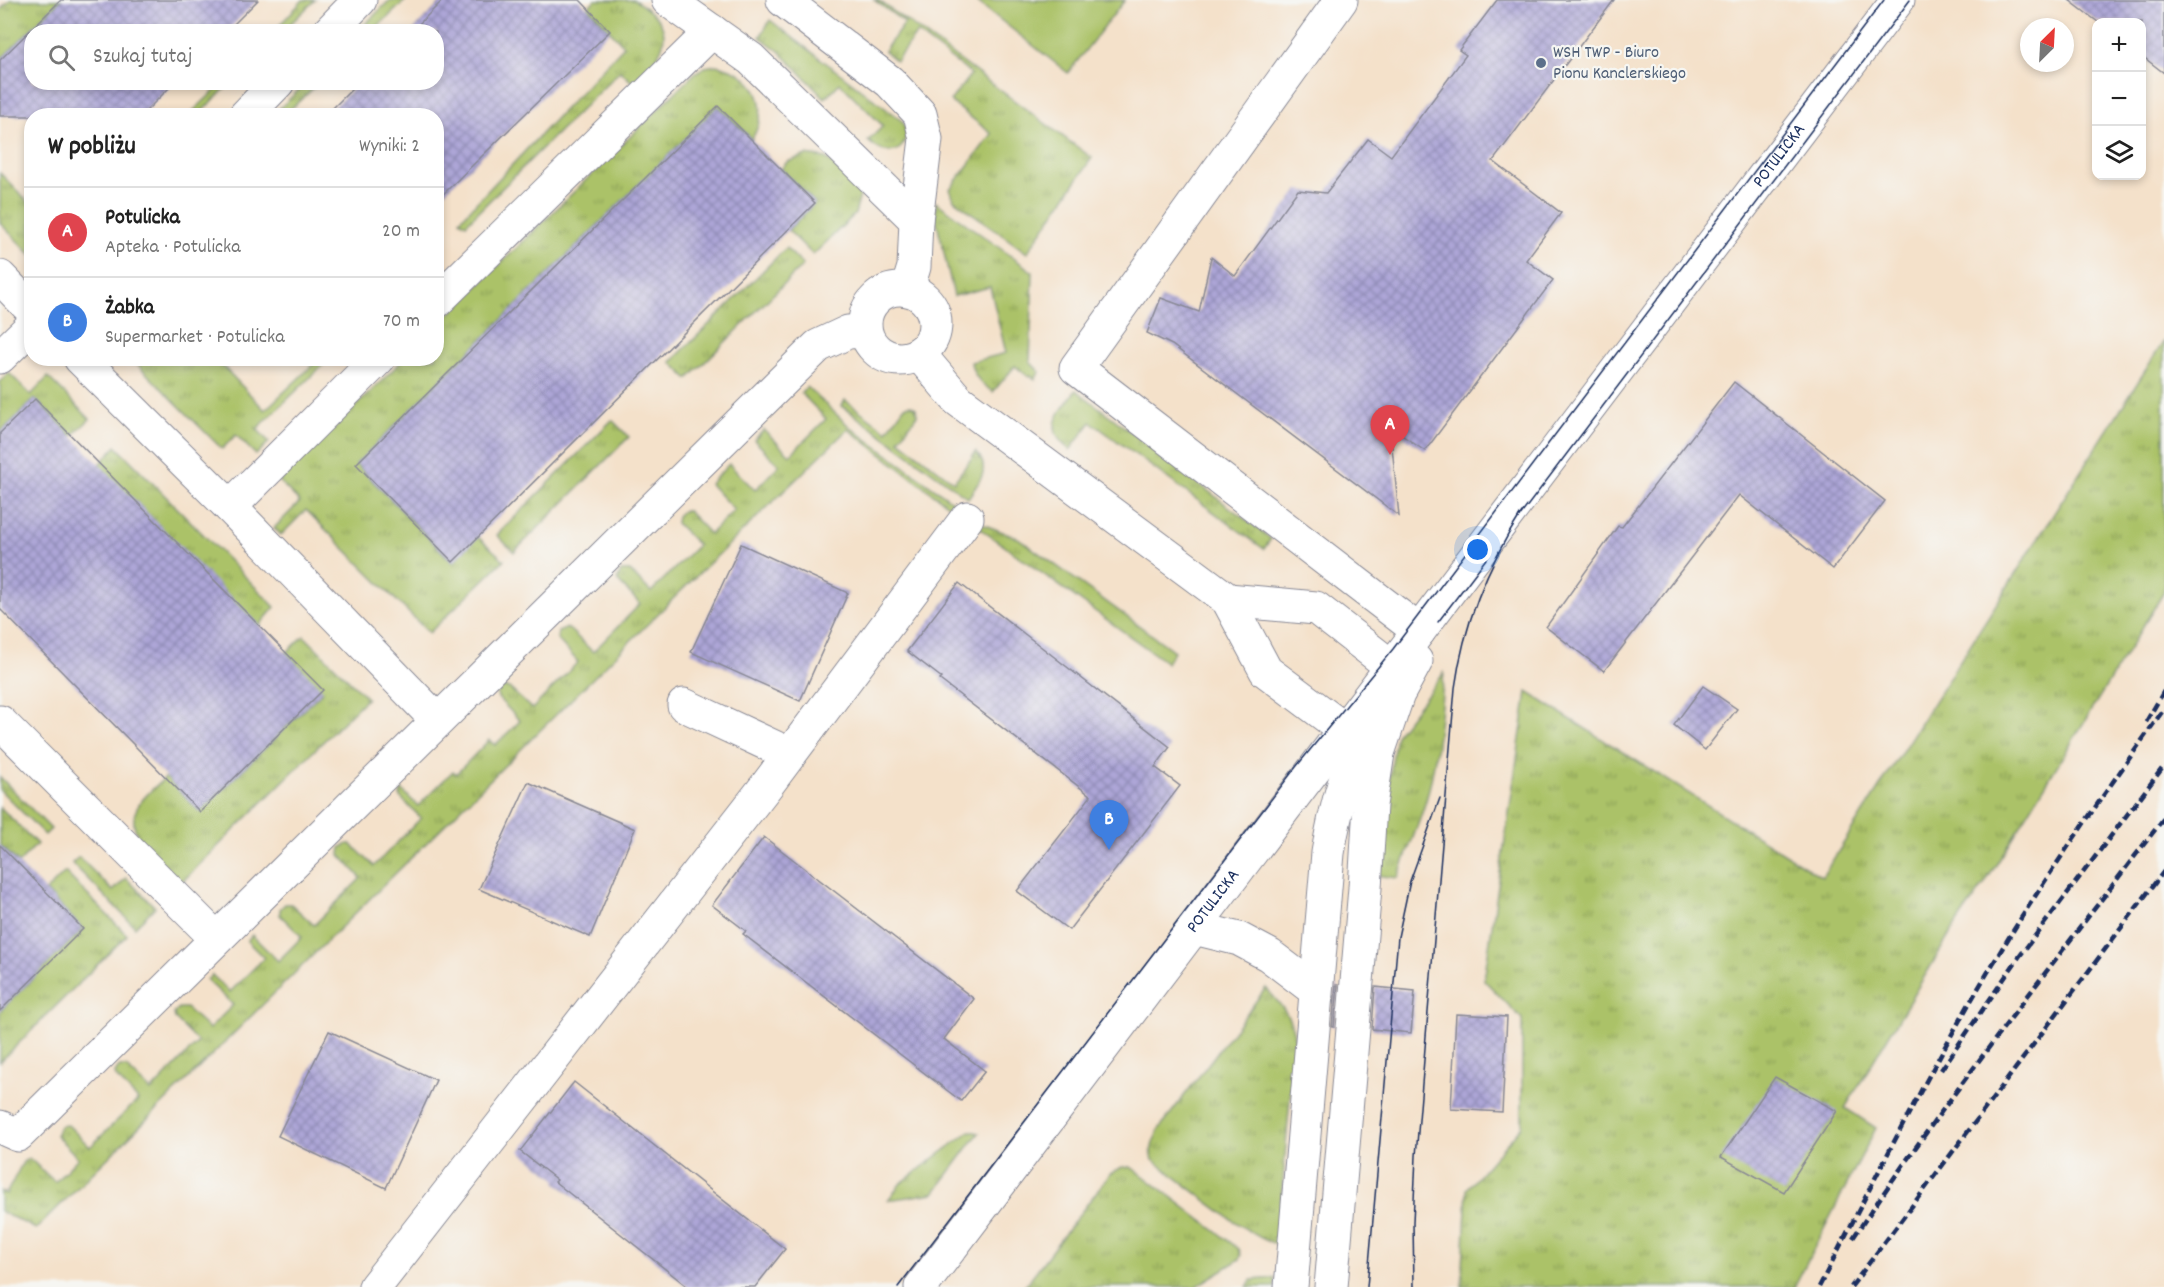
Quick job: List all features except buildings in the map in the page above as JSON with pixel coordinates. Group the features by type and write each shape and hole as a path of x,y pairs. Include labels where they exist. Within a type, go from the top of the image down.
{"street":[{"path":"337,24 360,0"},
{"path":"668,0 751,59 916,220"},
{"path":"783,0 890,81 920,114 926,139 916,220 914,267 907,290"},
{"path":"1341,0 1076,368 1429,626"},
{"name":"POTULICKA","path":"921,1287 1392,667 1429,626 1455,585 1898,0"},
{"path":"444,294 712,31"},
{"path":"253,108 270,90"},
{"path":"0,277 24,302"},
{"path":"893,289 907,290 920,295 929,305 934,317 934,332 929,344 919,354 906,359 892,359 880,354 870,344 865,331 865,317 871,304 880,295 893,289"},
{"path":"0,1127 18,1135 818,346 848,332 865,331"},
{"path":"0,357 24,334"},
{"path":"919,354 958,400 1228,600 1266,671 1345,730"},
{"path":"88,366 230,507 437,720"},
{"path":"230,507 372,366"},
{"path":"375,1287 789,754 967,518"},
{"path":"1228,600 1316,608 1392,667"},
{"path":"1291,1287 1328,854 1339,795 1351,761 1375,712 1429,626"},
{"path":"1331,1287 1370,805 1377,764 1398,694 1429,626"},
{"path":"684,705 789,754"},
{"path":"0,722 216,938"},
{"path":"1194,928 1239,939 1269,955 1315,990"}],"green space":[{"path":"10,0 61,0 37,24 24,24 24,36 0,60 0,10"},
{"path":"303,0 315,0 290,24 281,24"},
{"path":"390,0 406,0 380,24 365,24"},
{"path":"595,0 633,0 658,19 663,29 664,39 656,58 634,84 620,71 466,224 460,220 624,46 588,7"},
{"path":"874,0 878,0 1092,158 1027,253 954,200 950,189 992,134 950,101 971,74 917,33 896,61 884,51 905,23"},
{"path":"975,0 1125,0 1068,73"},
{"path":"770,20 902,121 906,138 901,147 892,151 874,146 868,141 883,126 840,83 825,98 779,51 760,37"},
{"path":"716,65 730,69 750,82 760,102 758,126 752,139 718,106 356,464 452,562 478,537 504,560 429,633 306,510 281,535 274,528 300,502 279,481 397,366 444,366 444,319 696,72"},
{"path":"216,90 224,90 205,108 196,108"},
{"path":"299,90 311,90 292,108 280,108"},
{"path":"806,155 826,158 861,192 855,214 813,255 788,230 815,203 781,169 787,162"},
{"path":"0,173 24,198 24,248 0,223"},
{"path":"936,202 1033,272 1030,362 1040,372 1035,379 1015,366 993,392 976,376 971,362 1006,353 990,287 954,296 936,219"},
{"path":"786,248 803,265 688,379 671,362"},
{"path":"2164,341 2164,592 1985,883 1958,921 1845,1108 1876,1128 1794,1287 1462,1287 1467,1189 1522,1126 1522,1019 1484,980 1527,692 1822,877"},
{"path":"139,366 223,366 265,410 312,366 322,366 257,429 269,442 256,455 236,435 222,449"},
{"path":"9,373 31,395 48,377 90,419 72,436 35,399 0,433 0,382"},
{"path":"807,387 850,427 960,507 957,512 848,429 681,591 36,1229 0,1211 0,1191 6,1194 23,1162 29,1158 55,1182 78,1158 56,1135 60,1126 68,1125 90,1147 138,1100 116,1077 115,1073 119,1067 126,1067 151,1091 198,1042 175,1019 174,1013 179,1008 186,1008 209,1029 233,1005 207,980 212,975 230,992 264,958 247,941 252,935 278,961 302,937 280,915 280,909 285,904 291,904 314,925 361,878 340,855 341,847 351,844 374,866 421,818 400,797 401,789 418,806 453,771 456,774 489,740 495,745 520,721 498,698 497,694 503,687 509,688 532,709 578,662 558,640 558,632 567,628 593,652 640,604 617,580 621,571 630,571 651,592 698,545 676,523 677,516 682,511 688,511 710,534 734,510 710,484 729,464 755,490 779,465 754,440 764,430 790,455 826,419 801,393"},
{"path":"1076,390 1271,539 1264,549 1091,422 1070,450 1056,435 1055,427 1059,413"},
{"path":"845,400 887,431 905,406 911,405 916,408 917,415 899,440 954,482 976,452 983,464 980,481 968,498 842,406"},
{"path":"612,420 629,437 514,552 497,535"},
{"path":"116,446 275,607 259,626 99,465"},
{"path":"979,521 1018,538 1174,651 1167,663 975,525"},
{"path":"304,636 367,698 180,884 146,849 140,839 135,829 134,818 137,808 146,795 166,777 200,812 323,691 286,653"},
{"path":"1444,673 1435,760 1423,811 1398,878 1375,875 1396,735"},
{"path":"0,777 51,829 45,835 0,790"},
{"path":"0,807 37,844 19,863 0,845"},
{"path":"79,857 113,891 126,878 155,907 135,927 72,863"},
{"path":"65,872 127,935 0,1062 0,1011 83,929 46,891"},
{"path":"1266,988 1285,1011 1295,1040 1276,1243 1252,1233 1215,1207 1153,1160 1151,1152 1159,1129"},
{"path":"970,1131 979,1133 934,1193 888,1200 900,1184"},
{"path":"1122,1167 1130,1167 1137,1171 1239,1249 1240,1259 1195,1287 1024,1287 1110,1174"},
{"path":"1275,1278 1275,1287 1247,1287 1251,1280"}],"tram line":[{"path":"898,1287 1296,767 1393,649 1884,0"},
{"path":"1519,517 1910,0"},
{"path":"1414,1287 1413,1222 1416,1156 1455,688 1464,641 1479,596 1498,553 1522,512"},
{"path":"1438,622 1489,555"},
{"path":"1367,1287 1398,937 1410,881 1440,798"}],"railway":[{"path":"2146,722 2164,691"},
{"path":"1819,1287 1970,1002 2055,866 2164,709"},
{"path":"1941,1070 2019,957 2164,766"},
{"path":"1853,1238 1966,1078 2164,818"},
{"path":"1851,1287 2164,871"}],"place":[{"name":"WSH TWP - Biuro Pionu Kanclerskiego","path":"1541,63"},
{"name":"Potulicka","path":"1390,455"},
{"name":"Żabka","path":"1109,850"}]}
